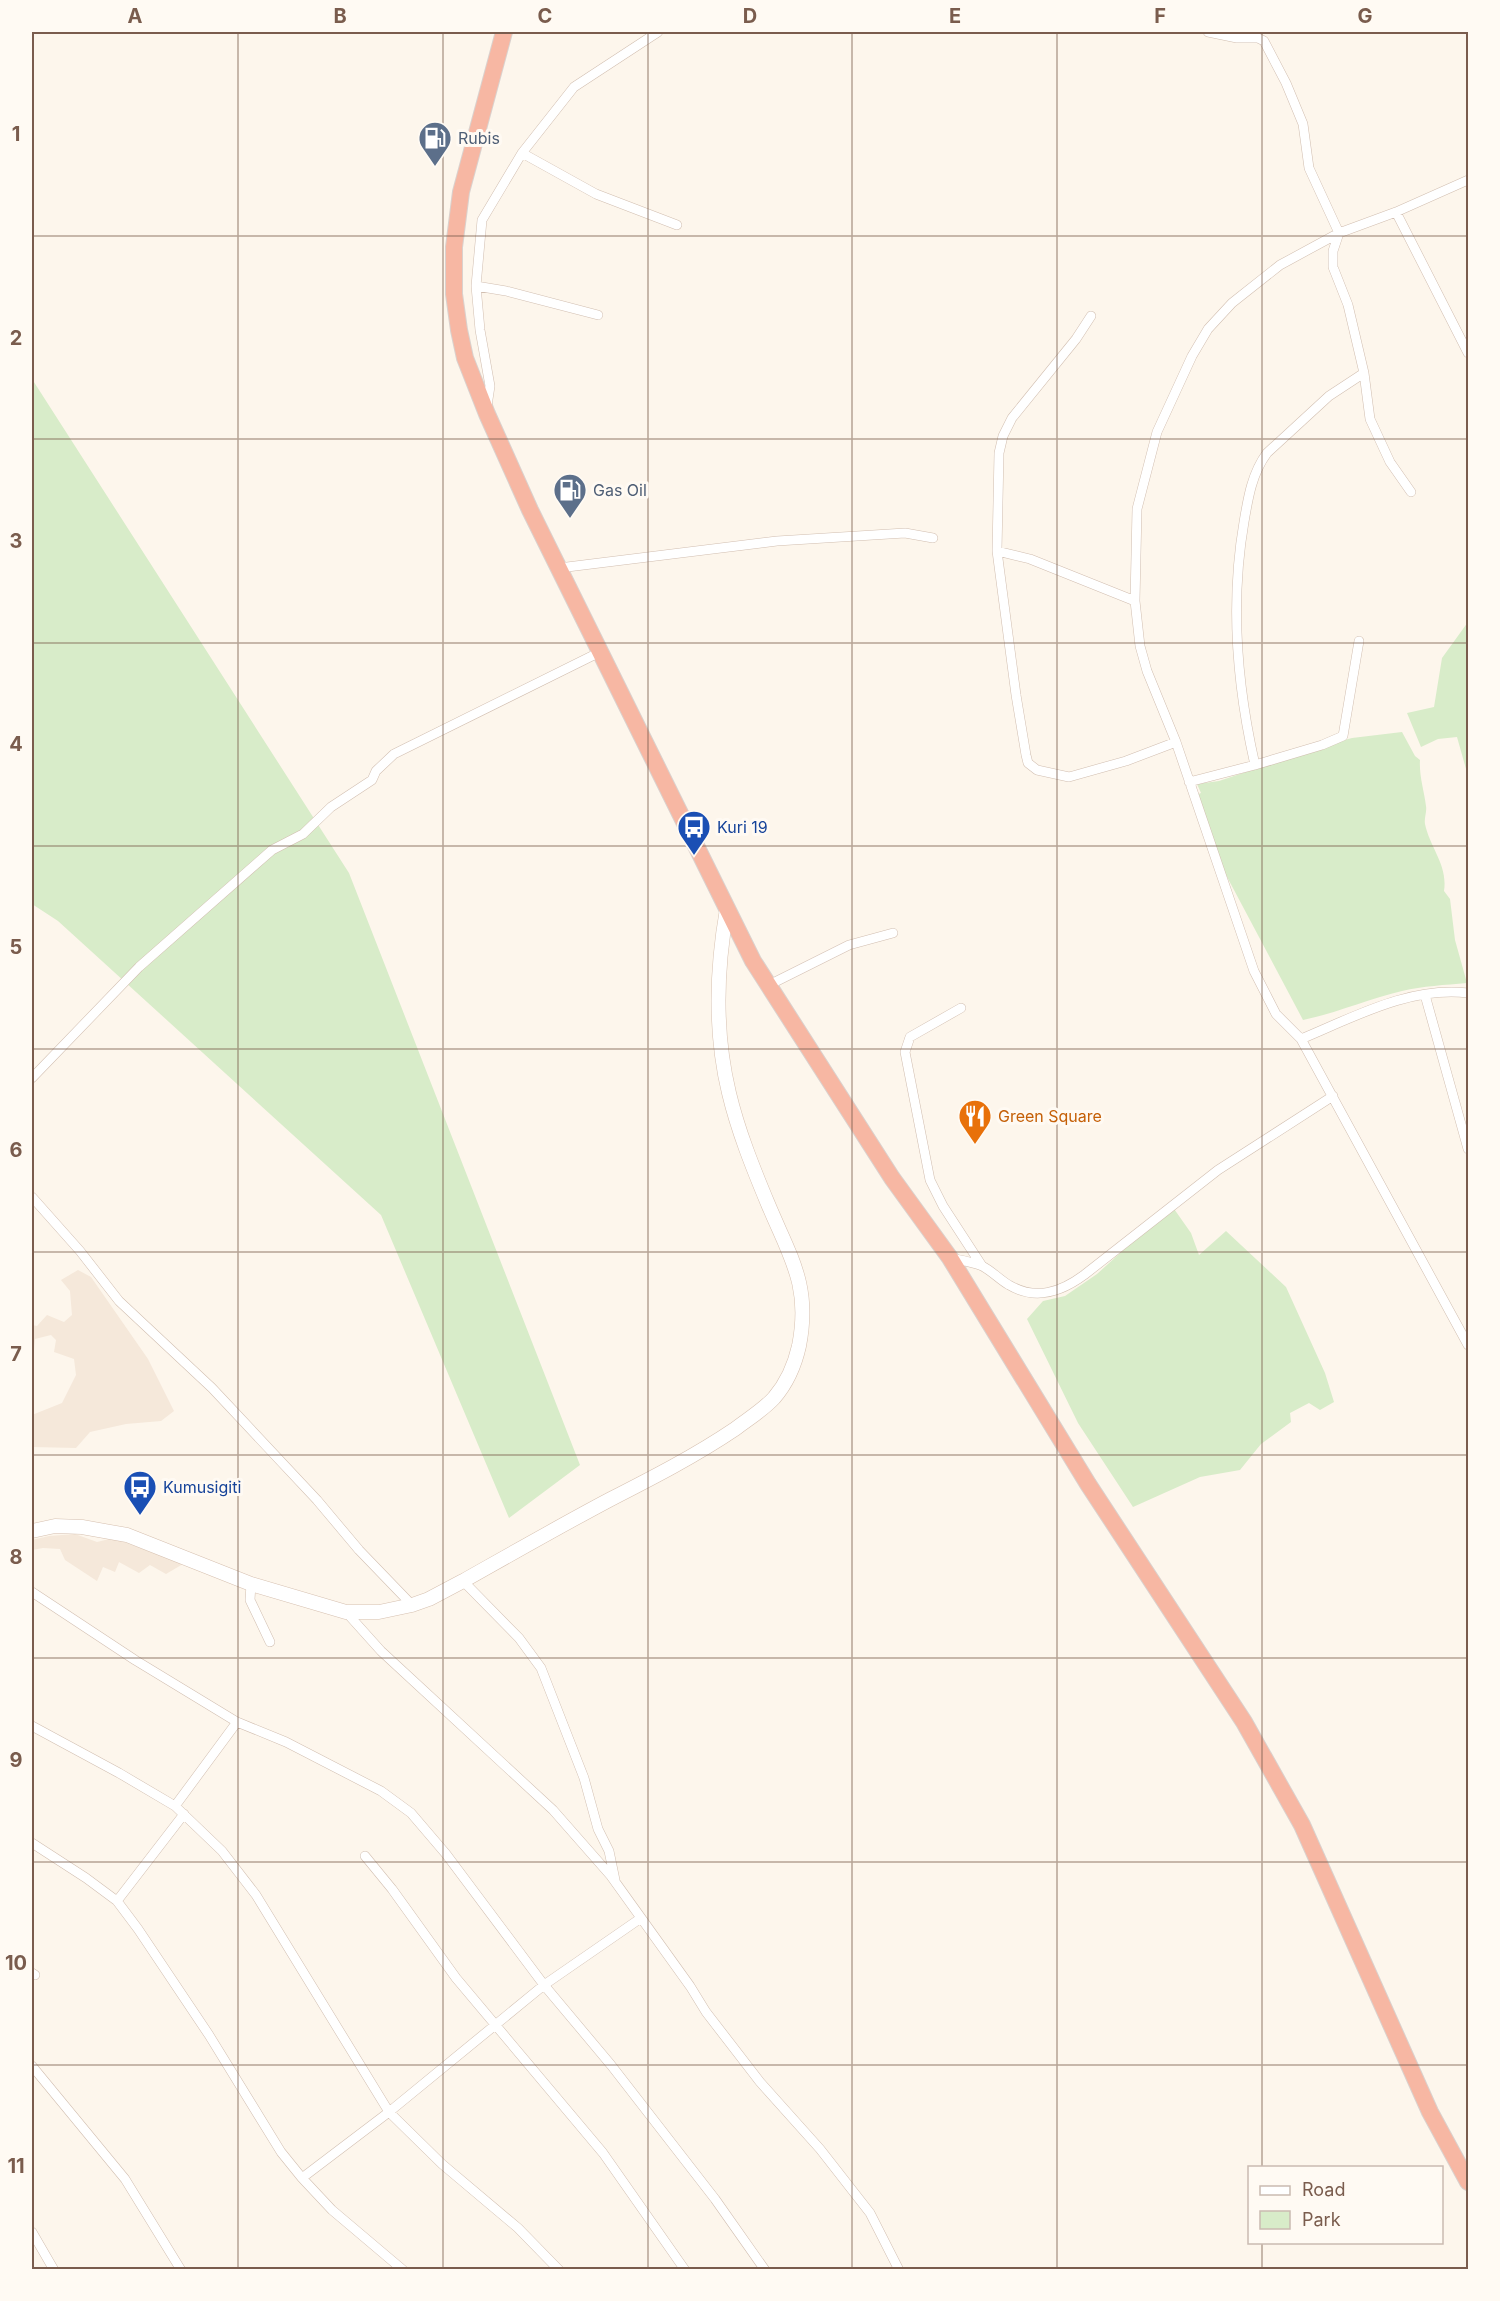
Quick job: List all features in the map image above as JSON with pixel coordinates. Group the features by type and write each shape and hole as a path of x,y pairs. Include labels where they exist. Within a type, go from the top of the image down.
{"highway":[{"path":"504,32 461,192 454,247 454,294 465,358 487,414 558,568 753,961 892,1178 950,1258 1088,1484 1233,1705 1277,1780 1302,1825 1430,2112 1468,2182"}],"main road":[{"path":"32,1531 55,1526 82,1527 126,1535 251,1584 346,1612 379,1612 429,1599 674,1467 740,1425 774,1398 788,1378 797,1354 804,1321 803,1296 798,1273 747,1151 729,1093 722,1058 719,1018 719,955 727,909"}],"street":[{"path":"487,414 490,386 480,330 476,286 482,220 522,153 573,87 658,32"},
{"path":"1208,32 1237,38 1258,38 1264,41 1286,83 1303,124 1309,168 1339,233 1333,251 1333,267 1348,305 1364,373 1370,420 1390,462 1411,492"},
{"path":"522,153 596,194 677,225"},
{"path":"1468,180 1396,212 1339,233 1281,265 1232,303 1208,329 1192,356 1157,432 1144,474 1137,509 1135,601 1140,646 1147,671 1176,742 1254,971 1276,1014 1301,1040 1468,1345"},
{"path":"1396,212 1468,353"},
{"path":"476,286 506,291 598,315"},
{"path":"1091,316 1076,339 1012,417 1003,436 999,453 997,551 1026,755 1028,763 1041,772 1069,777 1126,761 1176,742"},
{"path":"1255,765 1249,737 1235,623 1237,562 1253,478 1259,463 1267,453 1329,396 1364,373"},
{"path":"558,568 777,541 905,533 933,538"},
{"path":"997,551 1030,559 1135,601"},
{"path":"1189,782 1322,745 1343,736 1359,641"},
{"path":"32,1078 139,967 272,850 303,834 331,807 372,780 376,771 394,754 600,652"},
{"path":"768,985 849,945 893,933"},
{"path":"1301,1040 1392,1001 1425,995 1468,993"},
{"path":"1425,995 1468,1149"},
{"path":"962,1008 910,1037 905,1052 930,1180 943,1206 982,1266 1011,1287 1037,1295 1070,1286 1218,1170 1333,1096"},
{"path":"32,1197 80,1251 119,1301 212,1388 317,1500 358,1550 412,1605"},
{"path":"950,1258 982,1266"},
{"path":"463,1581 519,1638 541,1668 584,1778 598,1829 609,1851 616,1883"},
{"path":"251,1584 250,1600 270,1642"},
{"path":"32,1592 135,1660 237,1722 286,1742 381,1791 411,1813 446,1854 544,1985 611,2065 715,2199 765,2270"},
{"path":"346,1612 381,1651 553,1810 616,1883 706,2012 760,2082 820,2149 870,2213 899,2270"},
{"path":"175,1806 237,1722"},
{"path":"32,1726 175,1806 203,1831 242,1875 389,2112 442,2164 518,2228 559,2270"},
{"path":"117,1902 184,1814"},
{"path":"32,1843 86,1878 117,1902 162,1963 251,2100 281,2152 332,2210 403,2270"},
{"path":"365,1856 399,1898 456,1978 603,2153 685,2270"},
{"path":"302,2178 389,2112 544,1985 640,1918"},
{"path":"32,2066 125,2179 181,2270"},
{"path":"32,2232 54,2270"}],"shaded area":[{"path":"78,1270 91,1277 148,1359 174,1411 161,1421 126,1424 90,1432 76,1448 32,1447 32,1415 62,1403 76,1375 74,1359 54,1352 56,1340 51,1335 35,1339 34,1350 32,1350 32,1325 37,1326 47,1315 64,1322 72,1315 70,1291 61,1280"},
{"path":"75,1534 97,1542 113,1538 183,1564 166,1574 150,1565 139,1573 119,1562 115,1572 103,1567 97,1581 65,1560 60,1549 32,1550 32,1540"}],"green space":[{"path":"32,379 349,873 580,1465 509,1518 381,1215 58,921 32,904"},
{"path":"1468,622 1468,776 1457,737 1438,739 1421,747 1407,713 1434,707 1442,658"},
{"path":"1402,732 1415,756 1420,760 1426,808 1425,824 1441,865 1445,882 1444,891 1450,899 1455,940 1467,983 1402,991 1303,1020 1217,858 1196,795 1201,793 1197,784 1219,781 1352,738"},
{"path":"1172,1206 1191,1233 1199,1255 1226,1231 1286,1287 1325,1373 1334,1402 1320,1410 1309,1403 1290,1413 1291,1422 1261,1444 1240,1470 1200,1477 1133,1507 1078,1423 1027,1319 1043,1301 1065,1296 1097,1274"}],"place":[{"name":"Rubis","path":"435,167"},
{"name":"Gas Oil","path":"570,519"},
{"name":"Kuri 19","path":"694,856"},
{"name":"Green Square","path":"975,1145"},
{"name":"Kumusigiti","path":"140,1516"}]}
